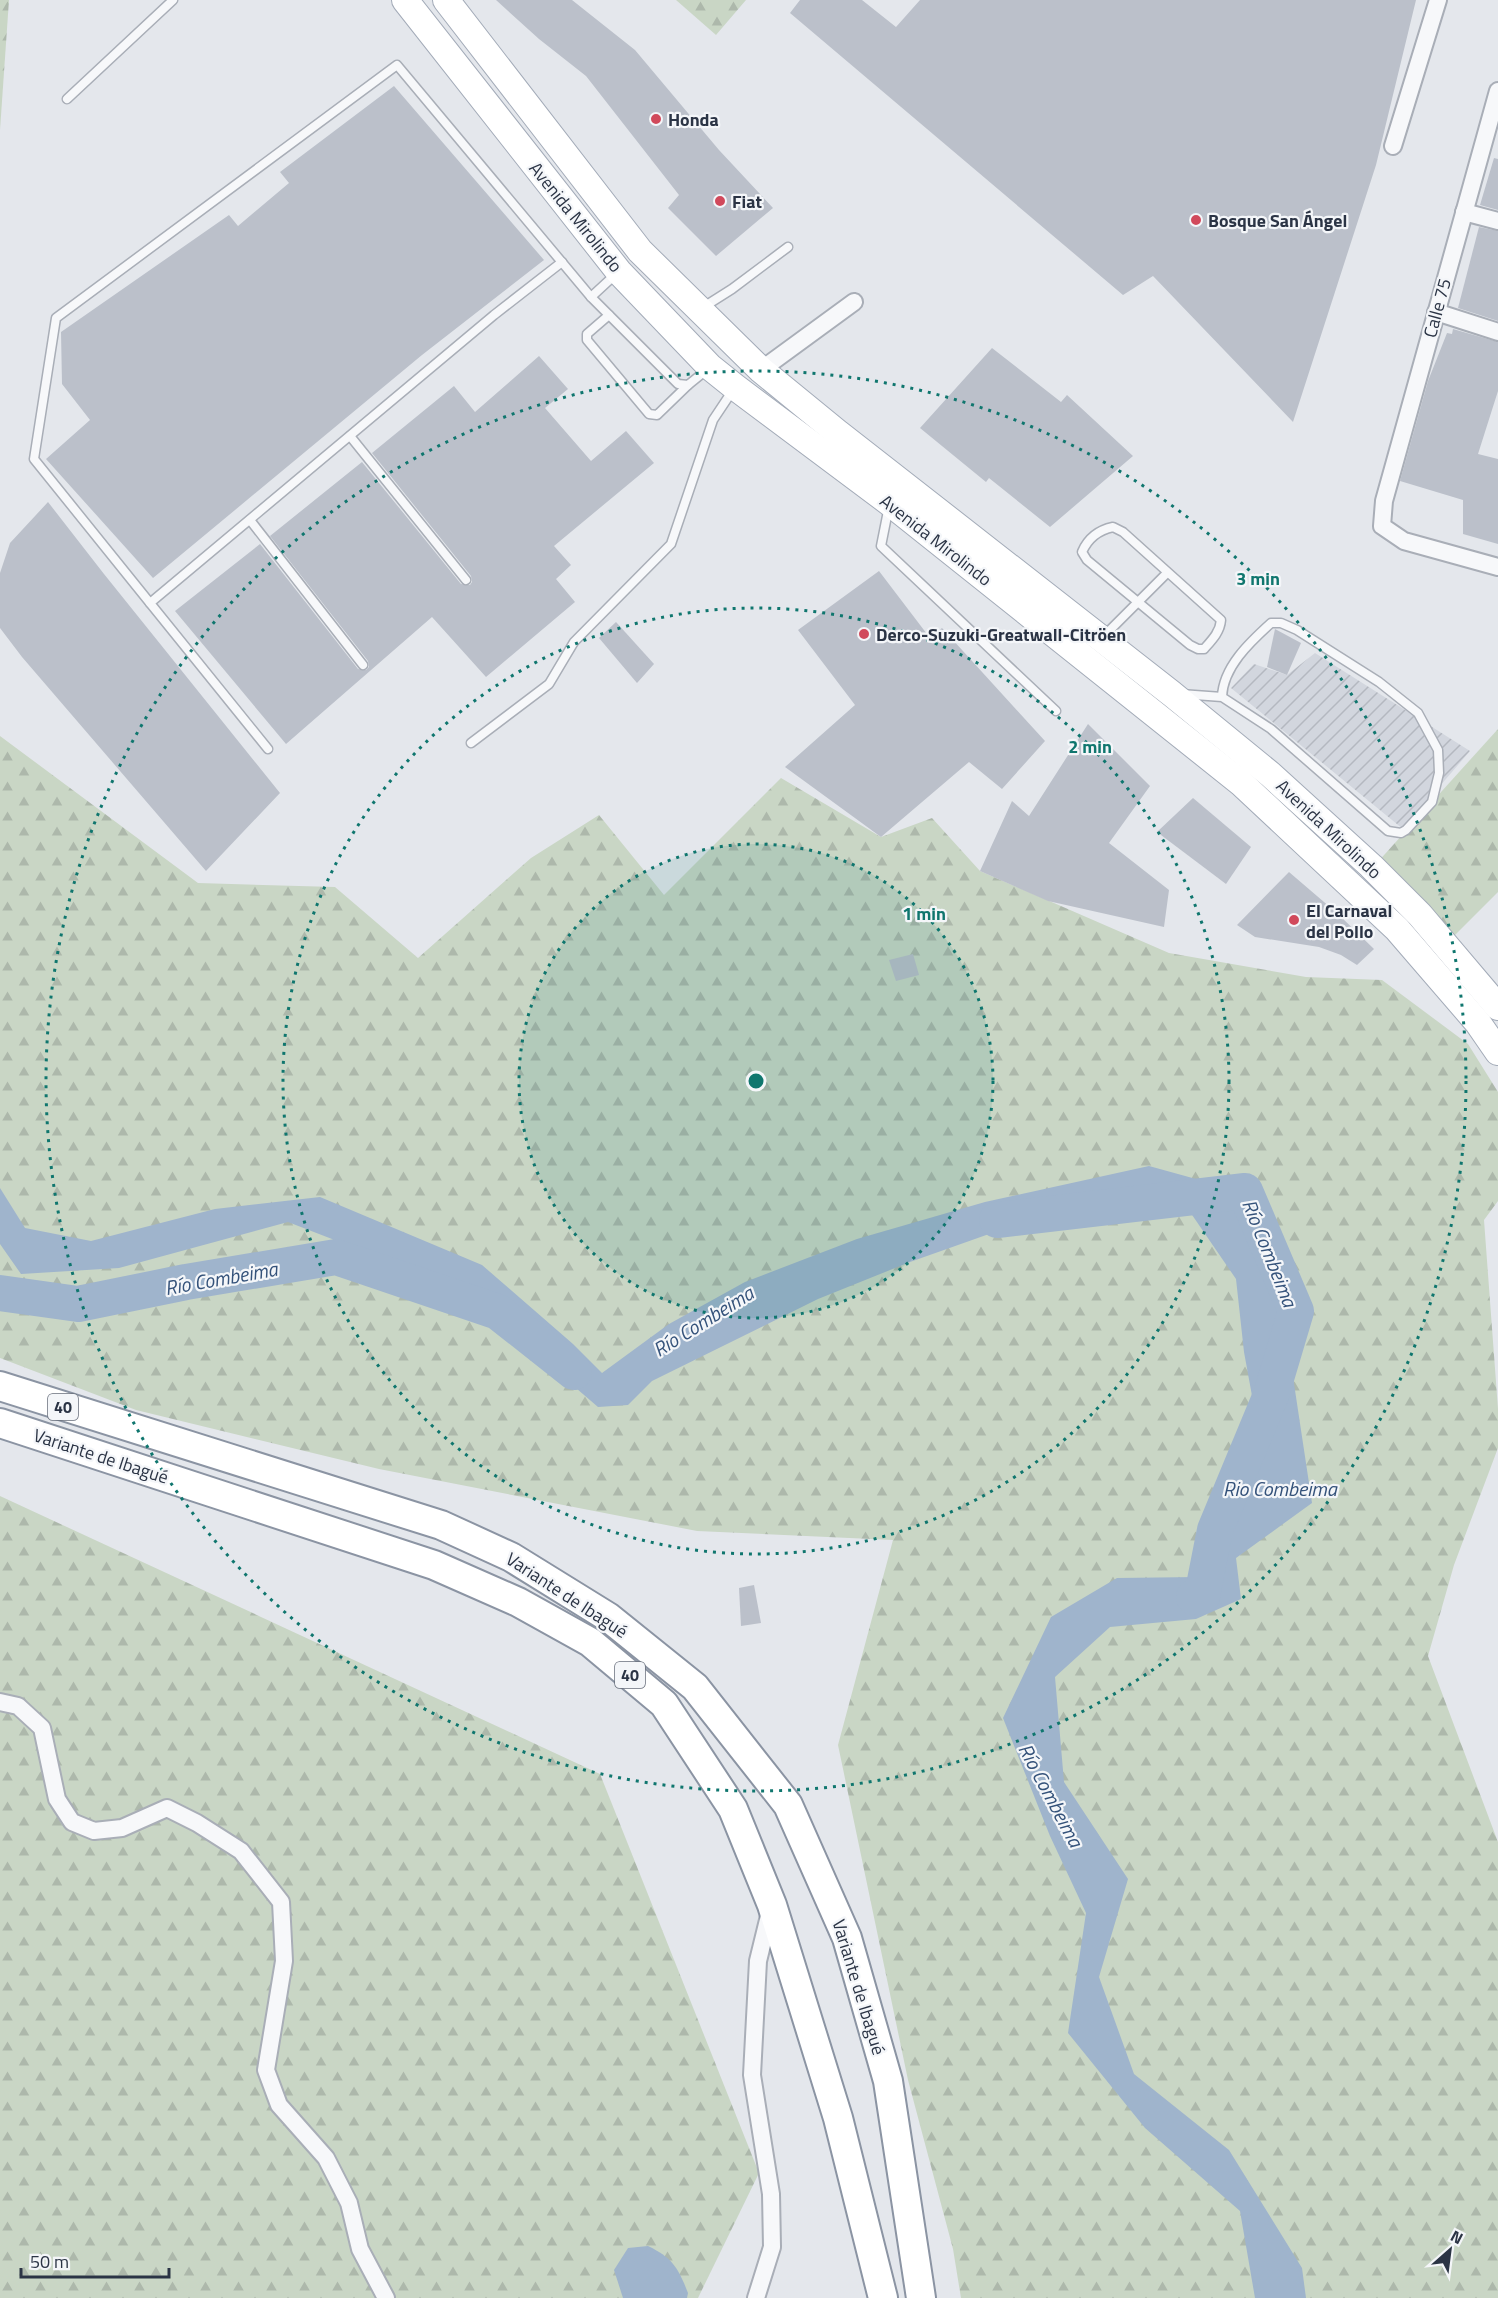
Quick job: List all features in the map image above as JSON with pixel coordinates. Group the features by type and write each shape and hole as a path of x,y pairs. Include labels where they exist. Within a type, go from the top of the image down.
{"highway":[{"name":"Variante de Ibagué","path":"0,1386 430,1522 511,1557 608,1617 695,1687 788,1805 847,1938 888,2082 921,2298"},
{"name":"Variante de Ibagué","path":"0,1423 434,1565 518,1602 590,1642 664,1704 733,1809 772,1905 838,2118 883,2298"}],"main road":[{"name":"Avenida Mirolindo","path":"405,0 619,272 710,367 890,503 1241,783 1397,929 1478,1023 1498,1052"},
{"name":"Avenida Mirolindo","path":"446,0 640,251 761,370 838,433 1172,694 1271,775 1371,866 1420,915 1498,1007"}],"street":[{"path":"1393,146 1438,0"},
{"name":"Calle 75","path":"1498,91 1384,501 1382,526 1404,540 1498,567"},
{"path":"1464,212 1498,221"},
{"path":"761,370 854,302"},
{"path":"1436,312 1498,332"},
{"path":"0,1702 18,1706 42,1728 57,1799 72,1822 94,1831 122,1828 166,1808 196,1823 241,1851 281,1902 284,1961 266,2070 279,2105 326,2158 349,2203 360,2249 386,2298"},
{"path":"756,2298 772,2247 771,2194 752,2075 758,1961 772,1905"}],"lane":[{"path":"67,99 174,0"},
{"path":"268,749 34,459 56,318 397,65 591,297 678,384 688,385"},
{"path":"699,310 732,289 788,247"},
{"path":"150,603 494,315 562,262"},
{"path":"591,297 619,272"},
{"path":"609,315 587,334 587,340 649,414 657,415 663,412 688,385 710,367"},
{"path":"471,743 549,684 574,642 671,544 713,420 735,387"},
{"path":"350,436 466,580"},
{"path":"890,503 881,546 1056,711"},
{"path":"250,520 363,665"},
{"path":"1113,527 1123,532 1167,573 1221,620 1221,626 1204,649 1190,645 1087,560 1082,552 1086,542 1104,529 1113,527"},
{"path":"1102,639 1167,573"},
{"path":"1172,694 1196,693 1222,697 1271,729 1388,831 1401,833 1406,830 1432,802 1438,773 1438,750 1418,713 1379,682 1297,630 1281,623 1271,623 1256,636 1226,673 1222,684 1222,697"}],"shaded area":[{"path":"1315,653 1470,751 1403,829 1231,688 1254,664 1287,675"}],"green space":[{"path":"0,0 9,0 0,130"},
{"path":"676,0 746,0 716,35"},
{"path":"1498,729 1498,892 1440,950 1366,875"},
{"path":"0,736 198,883 335,887 418,958 531,858 599,815 664,895 781,778 881,837 932,818 980,871 1169,953 1306,977 1382,980 1468,1044 1498,1092 1498,1201 1484,1220 1498,1409 1498,1448 1454,1565 1428,1656 1498,1842 1498,2298 961,2298 953,2249 908,2080 838,1745 893,1540 697,1531 379,1469 136,1410 0,1358"},
{"path":"0,1496 600,1774 759,2173 698,2298 0,2298"}],"water":[{"name":"Rio Combeima","path":"1149,1166 1225,1187 1293,1262 1293,1377 1312,1503 1236,1558 1241,1599 1196,1619 1110,1627 1055,1677 1064,1782 1128,1879 1099,1977 1134,2074 1229,2150 1302,2268 1306,2298 1255,2298 1240,2211 1145,2128 1068,2033 1086,1913 1050,1836 1003,1718 1051,1617 1117,1578 1198,1577 1263,1456 1244,1352 1236,1279 1188,1209 1088,1199 910,1262 818,1299 652,1381 628,1405 598,1407 562,1376 520,1322 419,1303 376,1256 288,1222 119,1268 21,1274 0,1244 0,1188 25,1228 91,1241 215,1209 320,1197 482,1265 573,1344 602,1373 669,1324 745,1282 857,1239 985,1202"},
{"path":"648,2246 674,2265 688,2293 687,2298 623,2298 614,2270 628,2248"}],"building":[{"path":"496,0 572,0 635,50 719,150 773,208 716,256 668,208 679,195 586,76 539,39"},
{"name":"Bosque San Ángel","path":"800,0 862,0 896,27 920,0 1416,0 1376,165 1293,422 1153,276 1123,295 790,13"},
{"path":"394,86 544,260 422,355 153,578 46,459 90,420 62,384 61,332 229,215 238,226 289,183 280,172"},
{"path":"1494,158 1498,159 1498,210 1480,205"},
{"path":"1479,227 1498,231 1498,321 1458,308"},
{"path":"1453,329 1498,342 1498,391 1478,454 1498,459 1498,544 1463,534 1463,500 1400,481 1428,381 1447,333 1452,334"},
{"path":"992,348 1061,402 1067,395 1133,456 1050,527 989,478 986,482 920,428"},
{"path":"539,356 568,389 545,408 591,461 626,431 654,463 554,546 571,565 556,579 575,602 486,677 432,617 286,744 175,611 260,544 358,669 366,670 369,667 368,661 270,536 362,462 461,584 470,585 471,576 372,453 454,386 475,412"},
{"path":"48,502 280,793 206,871 22,657 0,628 0,573 10,543"},
{"path":"879,571 930,638 942,628 1045,741 1002,789 969,762 881,837 785,767 855,705 798,630"},
{"path":"616,622 654,664 637,683 599,638"},
{"path":"1275,629 1301,643 1287,675 1267,667"},
{"path":"1088,724 1150,786 1109,843 1169,890 1164,927 1048,901 980,871 1012,801 1029,816"},
{"path":"1193,798 1251,847 1226,884 1157,832"},
{"name":"El Carnaval del Pollo","path":"1289,872 1374,949 1357,965 1341,955 1319,947 1255,937 1237,925"},
{"path":"913,954 919,975 896,981 889,960"},
{"path":"754,1585 761,1623 741,1626 739,1588"}],"waterway":[{"name":"Río Combeima","path":"997,1220 1245,1191 1296,1311 1271,1395 1215,1530 1202,1596 1194,1597"},
{"name":"Río Combeima","path":"0,1293 78,1304 186,1282 336,1257 498,1312 574,1372"}],"place":[{"name":"Honda","path":"656,119"},
{"name":"Fiat","path":"720,201"},
{"name":"Bosque San Ángel","path":"1196,220"},
{"name":"Derco-Suzuki-Greatwall-Citröen","path":"864,634"},
{"name":"El Carnaval del Pollo","path":"1294,920"}]}
